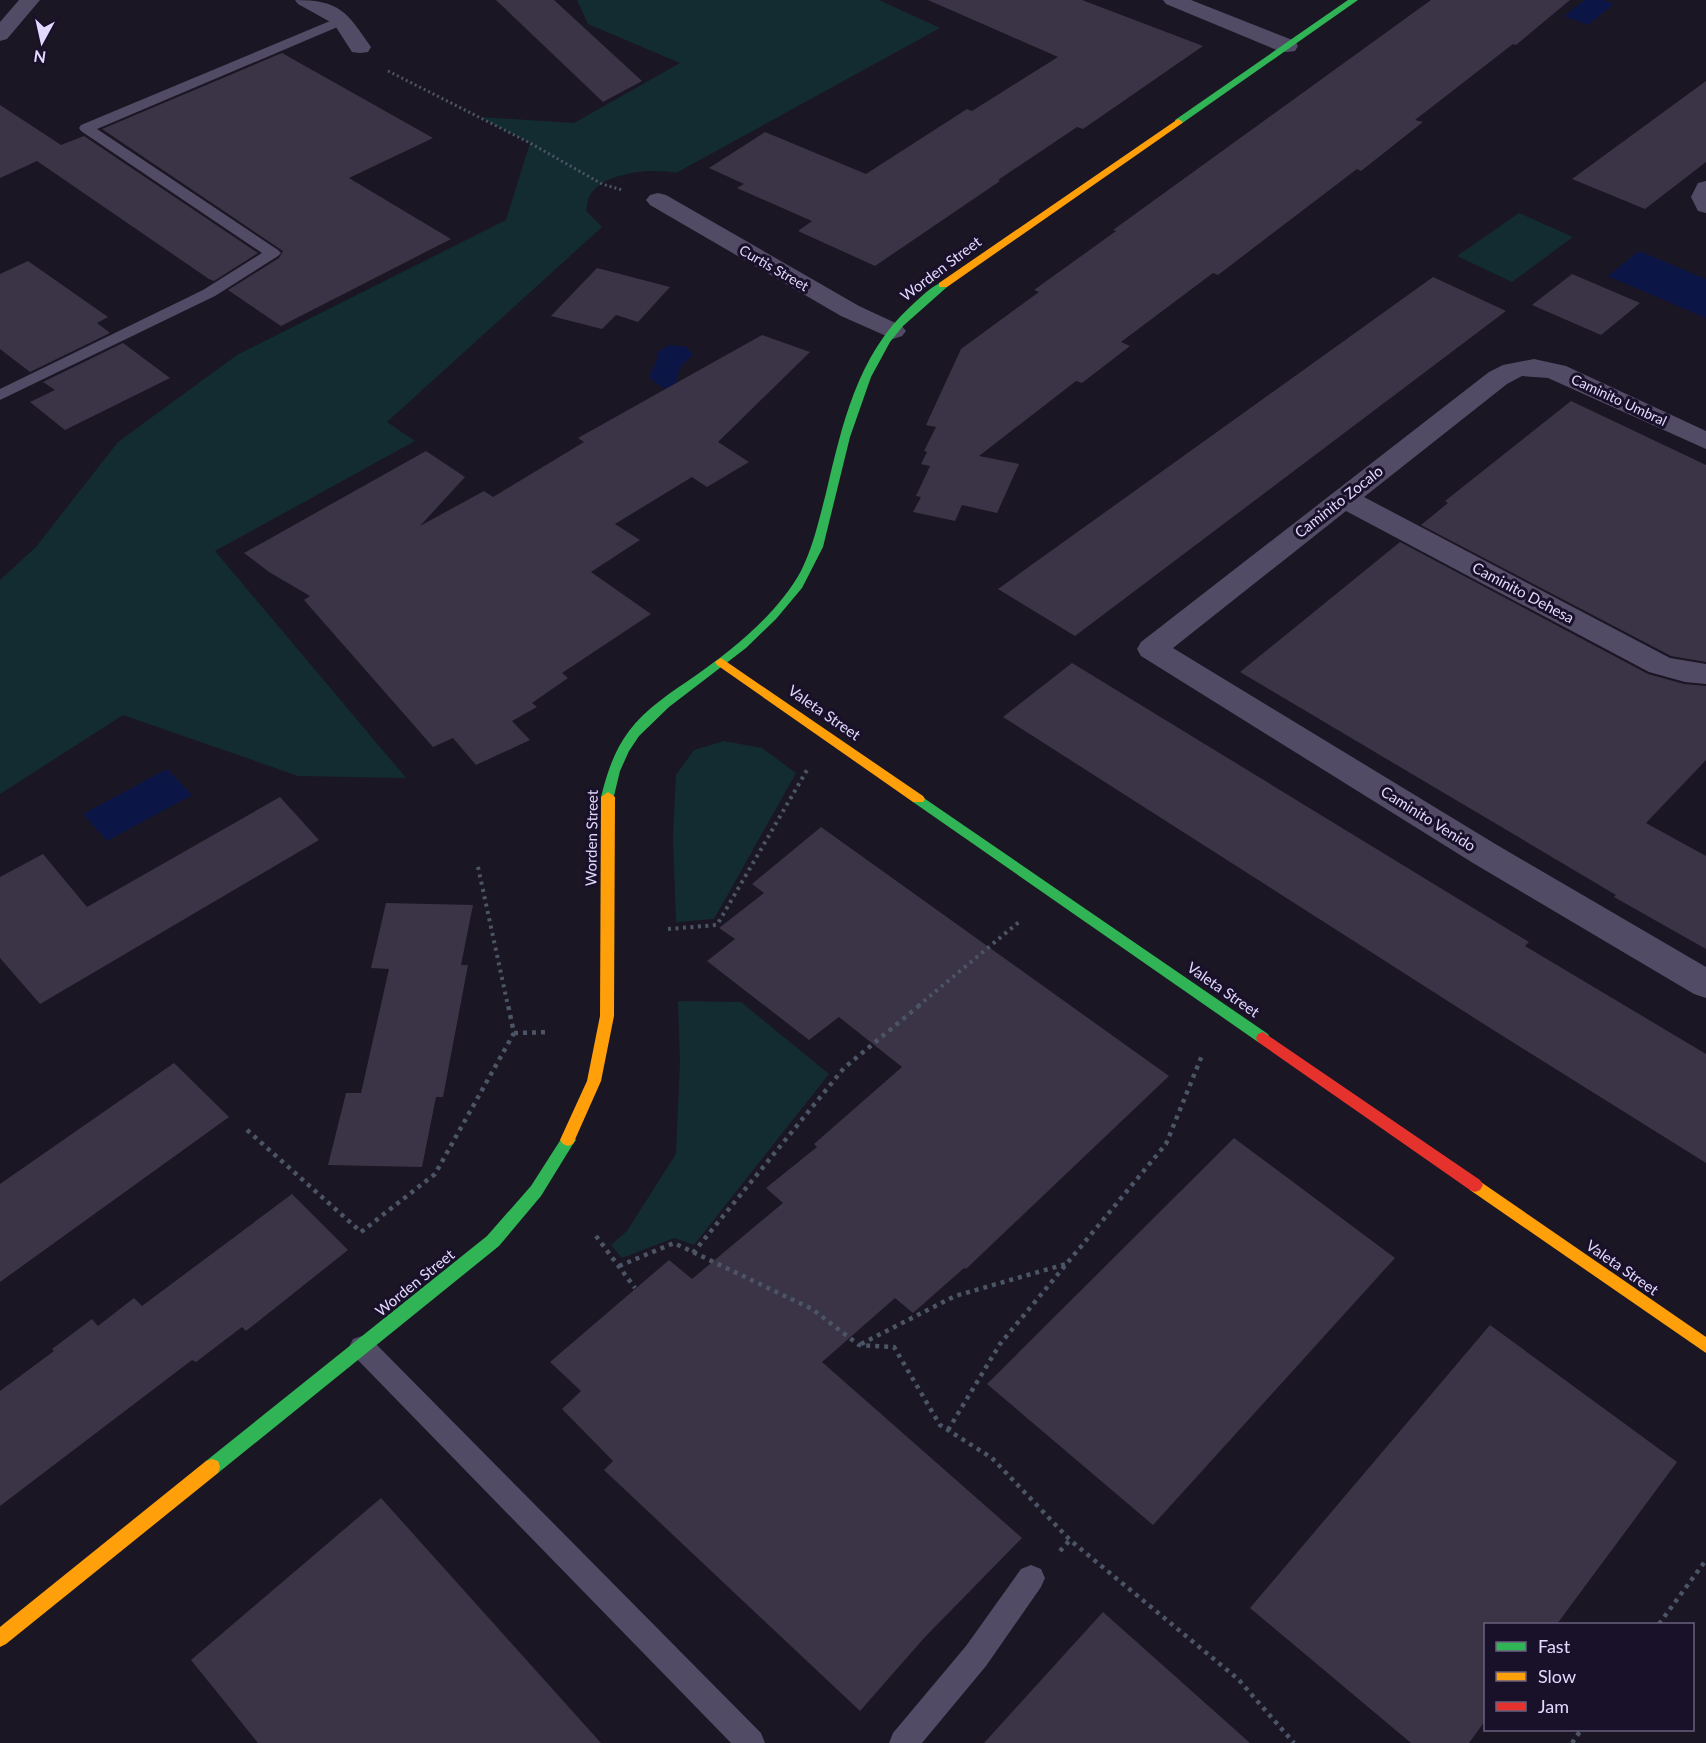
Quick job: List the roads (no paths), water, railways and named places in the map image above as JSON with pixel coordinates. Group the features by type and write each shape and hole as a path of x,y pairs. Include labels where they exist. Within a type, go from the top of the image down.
{"street":[{"path":"0,35 30,0"},
{"path":"305,0 342,20 360,47"},
{"path":"1173,0 1287,46"},
{"name":"Worden Street","path":"0,1638 493,1241 539,1188 570,1139 584,1108 599,1061 607,1016 607,805 611,776 627,741 642,720 721,662 787,600 813,558 824,523 850,414 872,366 893,331 944,284 1354,0"},
{"path":"1706,188 1702,197 1706,206"},
{"name":"Curtis Street","path":"658,201 850,311 893,331"},
{"name":"Caminito Umbral","path":"1531,366 1566,375 1706,441"},
{"name":"Caminito Zocalo","path":"1152,650 1498,378 1513,369 1531,366"},
{"name":"Caminito Dehesa","path":"1344,498 1660,665 1685,672 1706,674"},
{"name":"Caminito Venido","path":"1152,650 1485,854 1706,984"},
{"name":"Valeta Street","path":"721,662 1706,1346"}],"lane":[{"path":"0,395 209,293 273,253 86,128 342,20"},
{"path":"362,1347 751,1743"},
{"path":"903,1743 976,1656 1031,1578"}]}
